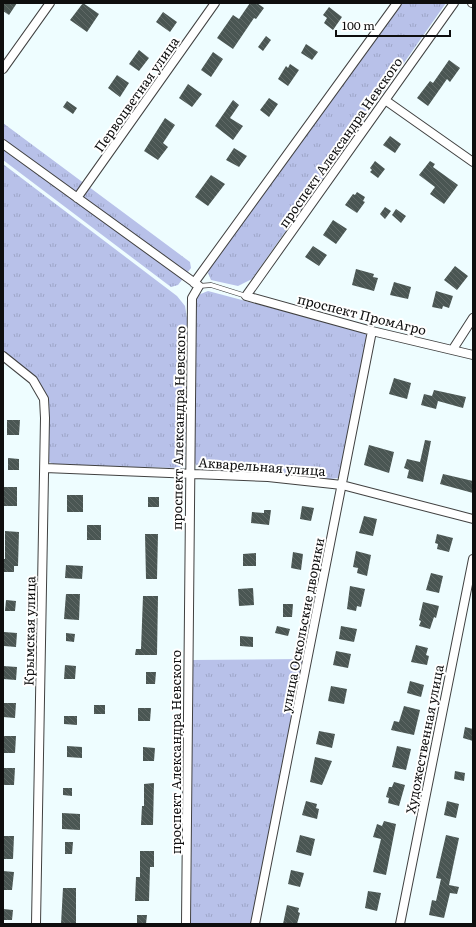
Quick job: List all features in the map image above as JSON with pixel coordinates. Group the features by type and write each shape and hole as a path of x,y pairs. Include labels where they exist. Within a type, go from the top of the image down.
{"street":[{"path":"3,69 50,3"},
{"name":"Первоцветная улица","path":"77,198 215,3"},
{"name":"проспект Александра Невского","path":"186,924 189,473 192,298 197,285 397,3"},
{"name":"проспект Александра Невского","path":"246,296 454,3"},
{"path":"384,100 473,162"},
{"path":"3,144 197,285"},
{"name":"проспект ПромАгро","path":"246,296 372,331 453,349 473,355"},
{"path":"453,349 473,318"},
{"name":"улица Оскольские дворики","path":"255,924 372,331"},
{"name":"Крымская улица","path":"3,356 33,380 44,399 45,468 36,924"},
{"name":"Акварельная улица","path":"45,468 268,477 342,485 473,519"},
{"name":"Художественная улица","path":"400,924 473,559"}],"lane":[{"path":"197,285 211,285 246,296"}],"green space":[{"path":"401,3 446,3 252,279 238,286 211,280 208,273 210,267"},
{"path":"3,123 190,262 191,268 178,285 171,287 3,160"},
{"path":"3,164 177,296 185,306 187,318 185,460 181,467 56,465 49,462 42,388 31,373 3,352"},
{"path":"208,291 366,333 367,338 341,472 338,478 331,479 208,470 201,469 196,465 194,461 195,301 198,295"},
{"path":"304,659 251,924 191,924 192,660"}],"building":[{"path":"3,3 17,3 9,15 3,11"},
{"path":"83,3 99,14 87,32 70,20"},
{"path":"250,3 257,3 264,8 256,19 254,18 233,49 217,38 233,15 239,19"},
{"path":"329,7 342,17 333,30 324,23 327,18 323,15"},
{"path":"163,12 177,22 170,32 156,22"},
{"path":"266,36 271,40 263,51 258,47"},
{"path":"306,44 318,52 312,60 301,53"},
{"path":"139,50 149,58 139,71 129,64"},
{"path":"213,52 223,59 211,77 201,70"},
{"path":"449,60 460,68 450,82 447,79 428,106 417,98 430,81 433,83"},
{"path":"290,64 299,70 288,86 278,79 286,66 288,68"},
{"path":"117,75 129,83 120,97 108,88"},
{"path":"188,84 202,94 192,107 179,98"},
{"path":"269,98 278,104 269,117 260,110"},
{"path":"233,100 239,105 230,118 243,126 233,140 215,126"},
{"path":"67,101 77,108 73,114 63,107"},
{"path":"165,118 175,125 163,143 168,147 158,160 144,151"},
{"path":"390,136 401,144 395,153 383,145"},
{"path":"234,148 247,156 239,167 226,160"},
{"path":"375,161 385,169 378,178 370,172 372,170 370,168"},
{"path":"430,161 435,164 433,167 458,185 444,204 430,194 435,187 419,175"},
{"path":"211,175 225,184 208,206 195,197"},
{"path":"357,192 365,197 363,201 365,202 357,213 345,205 353,194 355,195"},
{"path":"385,207 391,211 385,219 380,214"},
{"path":"396,209 406,216 401,223 392,215"},
{"path":"333,220 347,229 336,244 323,235"},
{"path":"313,246 327,255 319,266 305,257"},
{"path":"455,266 468,276 457,290 444,280"},
{"path":"356,269 374,274 373,277 378,278 374,291 352,285"},
{"path":"394,282 411,287 408,299 390,295"},
{"path":"436,291 453,296 449,308 443,306 442,309 432,307"},
{"path":"394,378 411,383 407,399 389,394"},
{"path":"434,390 466,397 463,408 438,401 436,409 421,405 424,394 432,396"},
{"path":"7,420 20,420 19,435 7,435"},
{"path":"425,440 431,441 423,482 407,478 409,470 404,468 407,459 420,462"},
{"path":"369,445 394,452 389,473 364,465"},
{"path":"8,458 19,459 19,470 8,470"},
{"path":"443,474 473,481 473,493 440,484"},
{"path":"3,487 17,487 17,506 3,506"},
{"path":"67,495 83,495 83,512 67,512"},
{"path":"148,497 159,497 159,507 148,507"},
{"path":"302,506 314,508 311,521 300,519"},
{"path":"264,510 271,510 269,525 251,523 252,512 264,513"},
{"path":"364,516 377,519 373,536 359,533"},
{"path":"87,525 101,525 101,540 87,540"},
{"path":"5,531 19,532 18,566 14,566 14,572 3,572 3,559 5,559"},
{"path":"145,534 158,534 157,579 146,579"},
{"path":"437,534 453,538 449,552 437,549 438,544 435,543"},
{"path":"356,551 371,555 367,576 357,573 358,568 353,567"},
{"path":"293,552 303,554 301,570 291,568"},
{"path":"256,553 256,566 243,566 243,554"},
{"path":"66,565 83,566 82,579 65,578"},
{"path":"431,573 443,576 439,593 426,590"},
{"path":"350,586 365,589 361,607 357,606 356,611 347,609"},
{"path":"253,588 254,605 239,606 238,589"},
{"path":"66,594 80,594 79,620 64,619"},
{"path":"143,596 158,596 157,655 135,655 136,649 141,649"},
{"path":"6,600 16,601 15,611 5,611"},
{"path":"423,602 439,606 436,618 434,617 430,629 419,626"},
{"path":"283,604 293,604 292,617 283,617"},
{"path":"277,626 290,629 288,636 275,633"},
{"path":"341,626 357,629 354,642 339,639"},
{"path":"4,632 17,633 16,647 4,646"},
{"path":"66,633 75,634 74,642 66,641"},
{"path":"240,636 253,637 253,647 240,646"},
{"path":"416,645 428,648 426,655 429,656 427,665 411,662"},
{"path":"336,651 351,654 348,668 333,665"},
{"path":"65,665 76,666 75,679 64,679"},
{"path":"3,666 17,667 16,680 3,679"},
{"path":"146,672 156,672 155,684 146,684"},
{"path":"410,681 424,685 421,697 407,693"},
{"path":"331,686 347,689 344,704 328,701"},
{"path":"3,703 16,703 15,718 3,717"},
{"path":"94,705 105,705 105,714 94,714"},
{"path":"404,706 420,710 414,735 391,730 394,721 399,722"},
{"path":"138,708 151,708 150,721 138,721"},
{"path":"64,716 77,716 77,725 64,724"},
{"path":"465,727 473,729 473,741 463,738"},
{"path":"319,731 335,734 332,748 316,744"},
{"path":"3,736 16,736 15,753 3,753"},
{"path":"67,746 82,747 82,758 67,757"},
{"path":"397,746 411,749 406,770 392,767"},
{"path":"143,747 155,748 154,761 143,761"},
{"path":"315,757 332,761 322,785 310,782"},
{"path":"3,768 15,768 14,785 3,785"},
{"path":"455,771 465,773 464,781 454,779"},
{"path":"394,782 405,785 399,806 388,803 389,798 386,797 389,787 392,787"},
{"path":"154,783 153,825 141,825 142,806 144,806 144,784"},
{"path":"63,788 72,788 72,796 63,795"},
{"path":"306,801 317,804 316,808 319,809 317,819 302,815"},
{"path":"447,801 459,804 456,818 444,815"},
{"path":"62,813 80,814 80,830 62,829"},
{"path":"384,821 396,824 386,875 373,872 381,839 373,837 377,824 382,826"},
{"path":"300,835 315,839 311,856 296,852"},
{"path":"446,835 459,838 449,885 459,887 457,894 450,893 444,918 429,915 432,900 436,901 441,879 436,878"},
{"path":"3,836 14,836 13,859 3,859"},
{"path":"65,842 73,842 72,854 65,854"},
{"path":"140,851 154,851 154,867 150,867 149,901 135,901 136,877 140,877"},
{"path":"291,870 304,873 300,887 288,884"},
{"path":"3,871 14,872 12,890 3,890"},
{"path":"63,888 76,888 76,924 61,924"},
{"path":"368,891 381,893 377,911 365,908"},
{"path":"287,905 299,908 298,912 300,913 297,924 283,924"},
{"path":"3,909 13,910 12,920 3,920"},
{"path":"137,915 147,915 146,924 137,924"}]}
